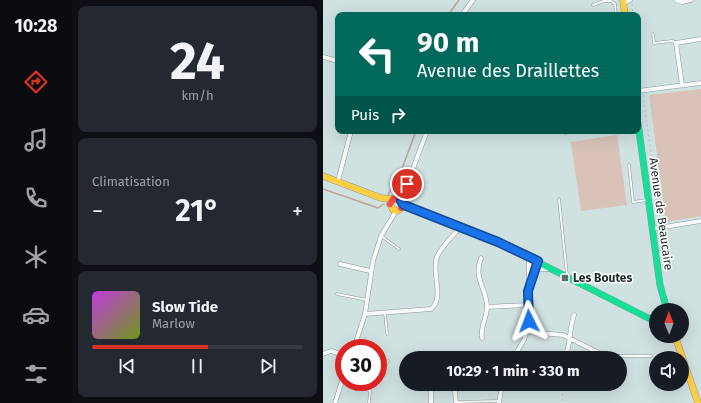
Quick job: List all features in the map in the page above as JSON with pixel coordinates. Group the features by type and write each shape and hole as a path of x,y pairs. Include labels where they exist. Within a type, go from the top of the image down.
{"street":[{"path":"464,12 473,0"},
{"path":"676,0 682,2 691,0"},
{"path":"625,12 627,1"},
{"path":"682,85 677,43 701,39"},
{"path":"323,57 335,60"},
{"path":"641,91 701,83"},
{"path":"338,181 350,134"},
{"path":"357,339 368,300 370,271 381,236 403,193 426,134"},
{"name":"Avenue de Beaucaire","path":"639,134 648,200 654,229 660,285 664,303"},
{"path":"323,176 460,227 538,261 649,317"},
{"path":"654,229 701,220"},
{"path":"365,314 431,309 434,307 437,298 437,256 460,227"},
{"path":"517,351 527,332 529,321 527,305 529,257"},
{"path":"481,258 478,270 487,307 481,328 482,338"},
{"path":"528,291 538,261"},
{"path":"341,264 370,271"},
{"path":"533,273 541,268 552,269"},
{"path":"487,307 527,305"},
{"path":"567,351 574,315"},
{"path":"527,332 559,334 595,351"},
{"path":"676,343 698,403"},
{"path":"323,352 335,352"},
{"path":"335,403 339,391"},
{"path":"431,391 431,403"},
{"path":"455,391 456,402"},
{"path":"499,402 500,391"}],"lane":[{"path":"593,5 604,1 611,1 615,4 616,12"},
{"path":"653,34 654,43 672,41 677,43"},
{"path":"629,165 633,202 648,200"},
{"path":"559,199 567,276"},
{"path":"381,236 399,249"},
{"path":"337,294 368,300"},
{"path":"385,313 387,334"},
{"path":"627,356 649,356"},
{"path":"369,403 370,391"},
{"path":"456,402 499,402"}],"path":[{"path":"627,1 632,12"},
{"path":"641,97 661,217 654,229"},
{"path":"563,391 563,403"}],"shaded area":[{"path":"701,89 701,216 666,222 649,95"},
{"path":"617,135 627,205 581,211 571,142"}],"waterway":[{"path":"450,12 459,0"},
{"path":"388,195 403,166 415,134"},
{"path":"323,189 378,208 384,204"}],"traffic: fast":[{"path":"639,134 660,285 665,303"},
{"path":"402,203 498,242 649,318"}],"traffic: slow":[{"path":"623,0 625,12"},
{"path":"323,176 381,198 393,199"},
{"path":"390,204 393,210 397,211 401,208"},
{"path":"677,343 698,403"}],"traffic: jam":[{"path":"390,204 393,199 398,199 402,202 401,208"}],"place":[{"name":"Les Boutes","path":"565,278"}],"route":[{"path":"407,184 401,201 404,205 498,242 538,261 528,291 527,305 529,321"}]}
